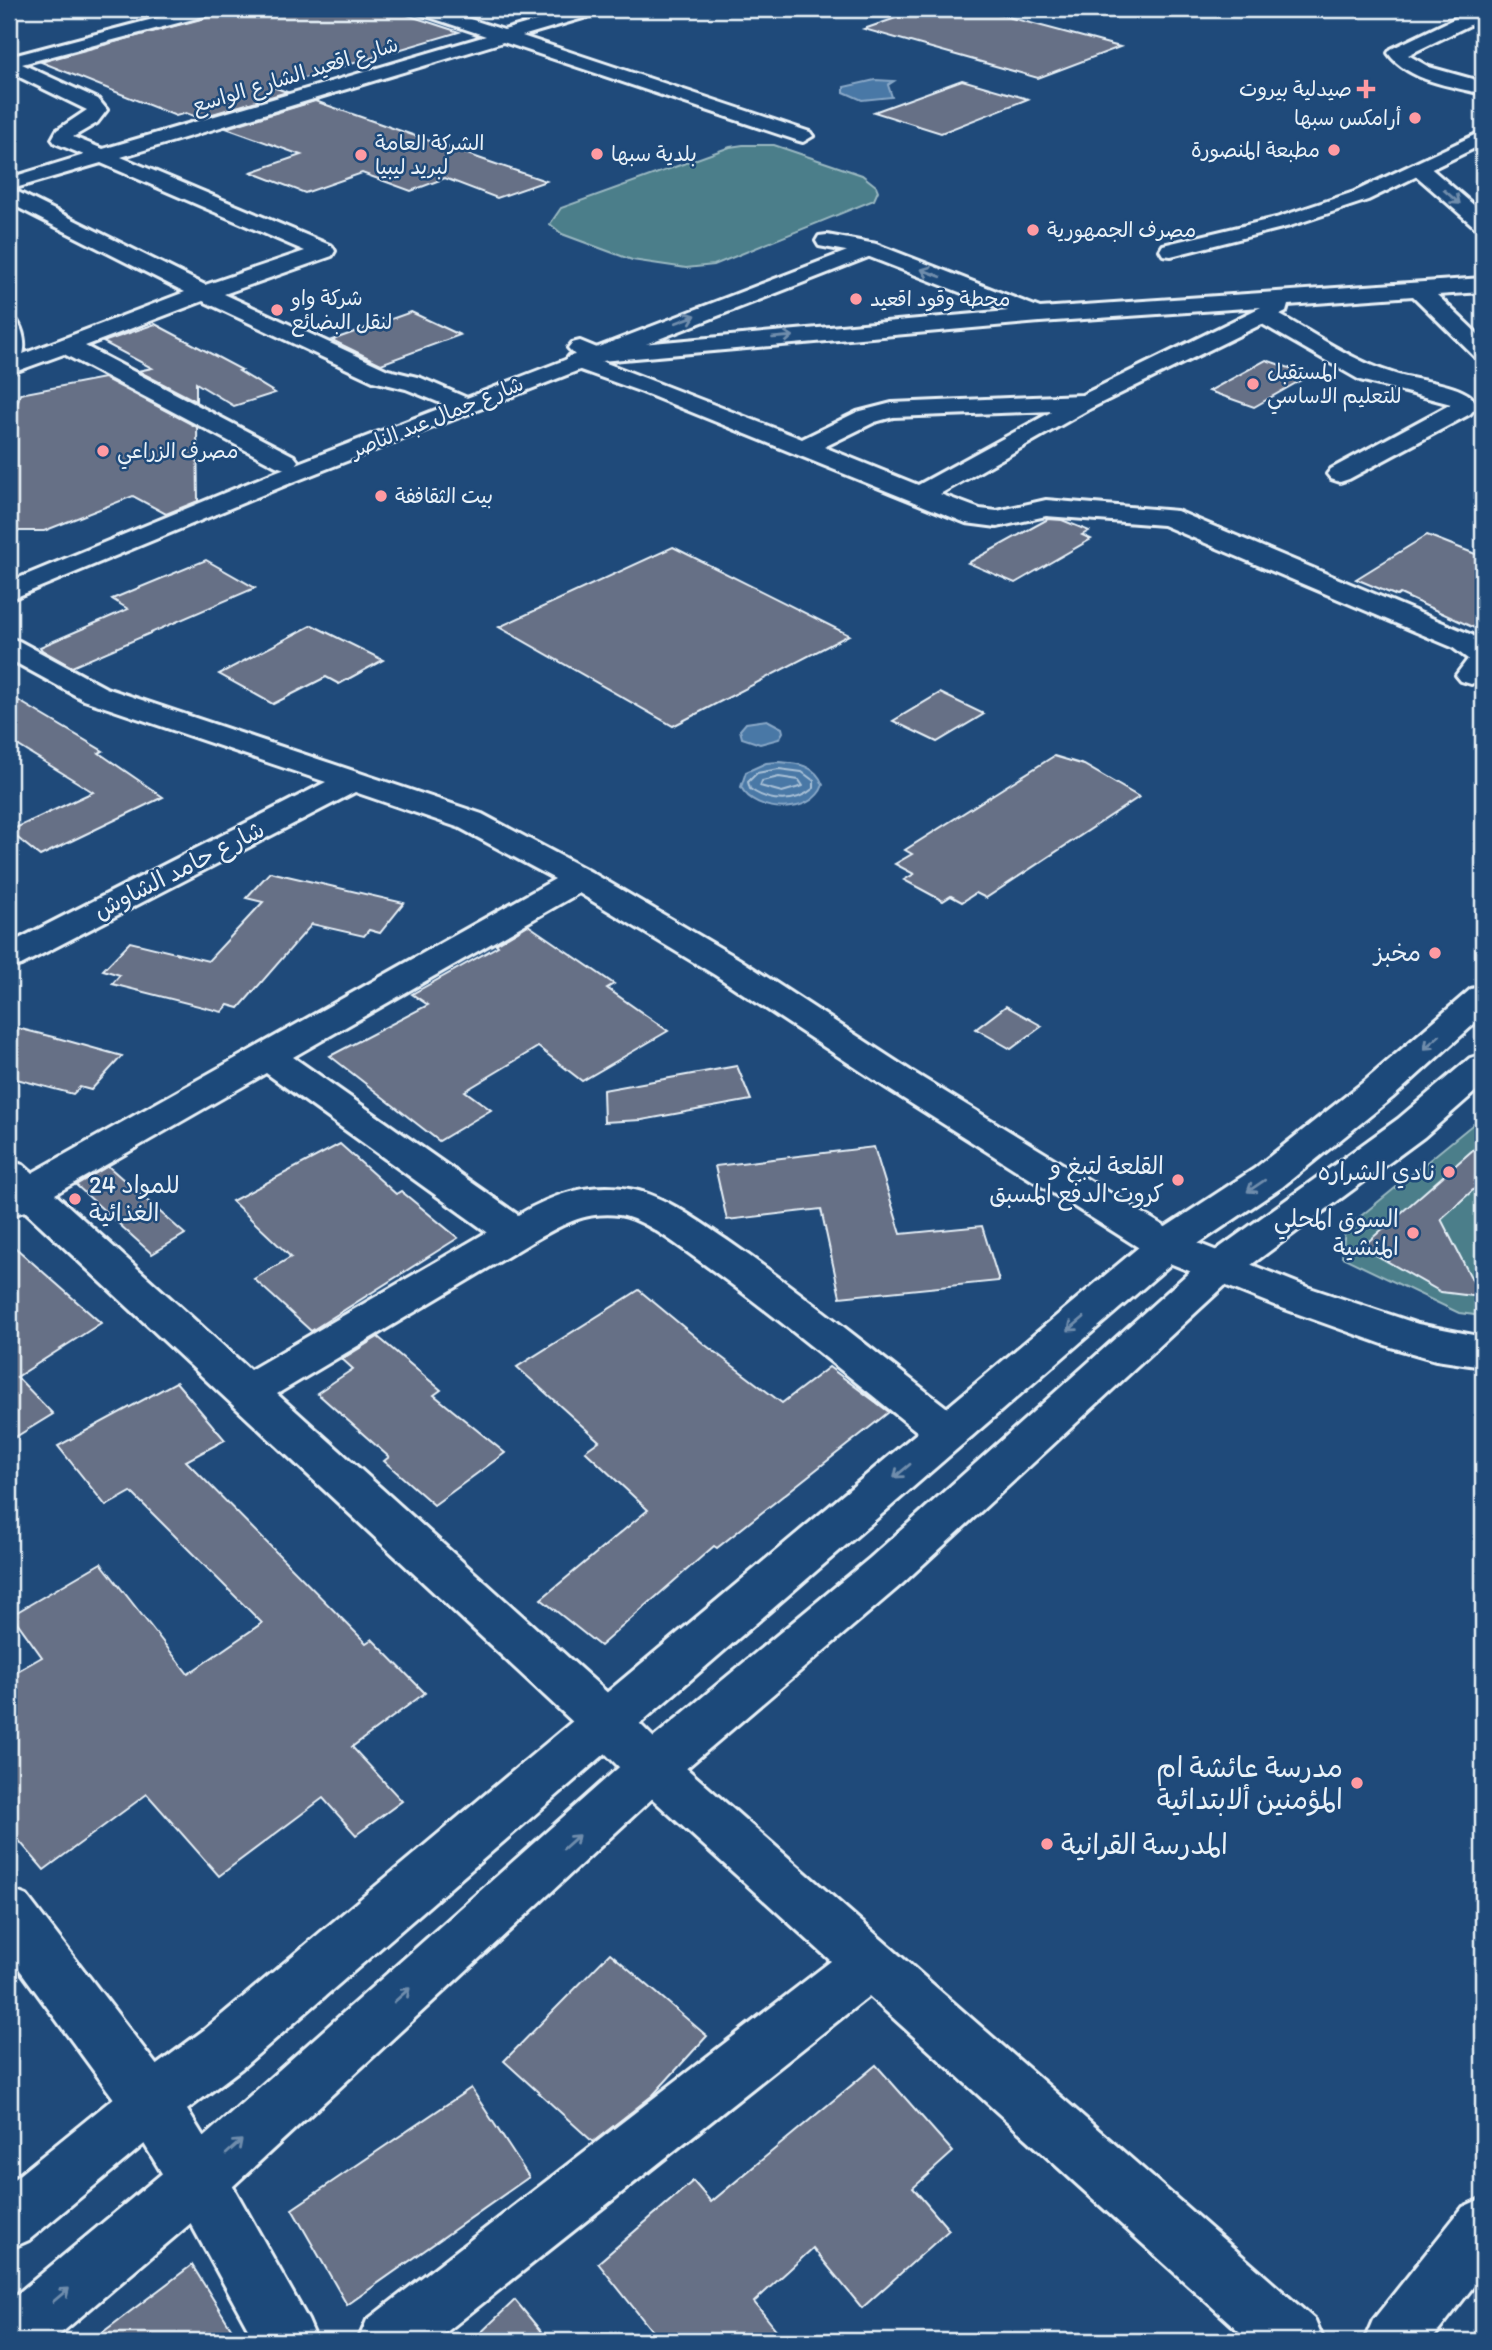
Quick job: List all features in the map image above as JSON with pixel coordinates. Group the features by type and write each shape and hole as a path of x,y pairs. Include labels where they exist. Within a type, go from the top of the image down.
{"street":[{"path":"9,64 210,9"},
{"path":"424,9 803,136"},
{"name":"شارع اقعيد الشارع الواسع","path":"9,184 594,9"},
{"path":"1479,10 1472,17 1397,53 1401,61 1414,68 1483,88"},
{"path":"138,13 162,21"},
{"path":"9,64 91,103 97,110 90,119 64,134 61,139 324,251 9,367"},
{"path":"1171,250 1322,210 1361,196 1483,138"},
{"path":"1440,160 1457,174"},
{"path":"1420,169 1483,224"},
{"path":"9,195 204,293 381,376 399,391 444,405"},
{"name":"شارع جمال عبد الناصر","path":"580,353 827,241 868,248"},
{"path":"868,248 1040,315"},
{"name":"شارع جمال عبد الناصر","path":"10,588 285,461 868,248"},
{"path":"580,353 1040,315 1483,285"},
{"path":"1419,290 1483,352"},
{"path":"919,495 1087,402 1294,299"},
{"path":"1262,314 1368,375 1448,394 1464,401 1465,406 1461,410 1340,474"},
{"path":"9,326 13,347 9,360"},
{"path":"65,345 285,461"},
{"path":"651,387 658,369 685,345"},
{"path":"580,353 651,387 985,519 1046,508 1168,517 1462,641 1483,656 1483,660 1471,675"},
{"path":"803,448 866,417 892,410 1087,402"},
{"name":"شارع جمال عبد الناصر","path":"10,588 444,405"},
{"path":"9,647 95,694 471,821 579,879 727,967 898,1079 1166,1246 1293,1297 1436,1345 1483,1352"},
{"name":"شارع حامد الشاوش","path":"9,958 350,782"},
{"path":"579,879 268,1057 15,1190 247,1392 606,1722 652,1768 1294,2341"},
{"path":"9,2220 151,2103 223,2049 1166,1246 1268,1178 1379,1090 1483,997"},
{"path":"268,1057 516,1233"},
{"path":"9,2339 198,2180 652,1768 886,1571 1218,1269 1411,1128 1483,1066"},
{"path":"247,1392 557,1210 589,1200 629,1202 678,1226 752,1278 948,1432"},
{"path":"9,1913 151,2103 198,2180 287,2341"},
{"path":"388,2341 870,1963"},
{"path":"1394,2341 1483,2227"}],"green space":[{"path":"774,145 862,175 876,186 878,191 874,200 714,265 686,268 632,260 562,234 550,224 561,208 730,147"},
{"name":"نادي الشراره","path":"1483,1116 1483,1316 1459,1313 1342,1257 1345,1229"}],"water":[{"path":"875,80 894,81 888,85 892,97 862,100 844,92 844,87"},
{"path":"767,720 782,728 779,739 760,744 742,738 740,730 746,723"},
{"path":"766,763 799,764 816,773 823,785 817,795 808,802 783,808 758,802 748,796 741,787 746,772"}],"building":[{"path":"236,9 389,9 459,32 273,87 287,92 199,118 186,113 176,116 41,62"},
{"path":"922,9 978,9 1120,47 1038,78 864,29"},
{"path":"962,80 1028,99 941,133 874,112"},
{"path":"315,101 546,181 497,198 445,178 411,191 362,173 305,193 251,172 301,155 226,128"},
{"path":"411,312 460,335 381,364 332,340"},
{"path":"155,324 242,370 239,371 275,393 234,406 196,383 196,401 138,371 152,368 103,342"},
{"path":"1266,360 1310,375 1254,407 1209,391"},
{"name":"مصرف الزراعي","path":"104,378 197,427 198,501 166,514 133,496 44,531 9,531 9,431 20,394"},
{"path":"1048,519 1062,520 1089,531 1082,535 1091,539 1015,583 968,563"},
{"path":"1427,535 1483,557 1483,632 1400,594 1397,596 1356,579"},
{"path":"673,547 849,635 673,726 499,627"},
{"path":"206,560 255,588 72,667 40,647 128,609 112,599"},
{"path":"312,625 383,660 339,684 326,677 273,704 219,674"},
{"path":"940,693 984,714 937,742 893,721"},
{"path":"9,695 103,751 99,753 163,797 40,856 9,831 93,792 9,740"},
{"path":"1054,756 1084,765 1139,797 986,898 976,893 962,902 951,896 943,901 904,880 914,874 895,864 912,854 905,850"},
{"path":"270,872 404,903 380,933 369,930 364,936 312,924 239,1008 228,1005 222,1012 112,984 120,975 103,970 130,942 208,961 263,902 246,898"},
{"path":"528,925 614,984 607,988 668,1031 582,1081 538,1047 465,1091 491,1110 439,1141 330,1056 428,1005 412,994 498,946 496,944"},
{"path":"1006,1006 1042,1026 1011,1049 976,1029"},
{"path":"9,1026 122,1056 91,1090 80,1087 73,1094 9,1077"},
{"path":"737,1066 751,1100 642,1120 604,1122 603,1090"},
{"path":"340,1144 396,1194 401,1191 458,1238 311,1331 254,1279 291,1257 232,1201"},
{"path":"874,1147 901,1234 982,1226 999,1281 840,1297 821,1209 727,1220 715,1166"},
{"name":"السوق المحلي المنشية","path":"1474,1149 1483,1160 1483,1181 1441,1219 1481,1297 1441,1292 1362,1247"},
{"path":"108,1166 185,1234 152,1254 76,1185"},
{"path":"9,1242 101,1323 17,1377 53,1414 9,1441"},
{"path":"639,1290 782,1403 829,1367 889,1412 717,1548 714,1546 600,1646 541,1599 648,1510 585,1451 599,1441 517,1367"},
{"path":"378,1337 441,1390 434,1395 505,1453 434,1505 384,1461 389,1457 317,1393 353,1369 342,1359"},
{"path":"176,1382 225,1440 186,1461 366,1643 372,1639 425,1693 352,1747 402,1801 356,1835 323,1798 219,1876 147,1794 44,1870 9,1829 9,1676 42,1657 12,1615 101,1563 188,1674 262,1623 131,1492 106,1506 58,1446"},
{"path":"610,1953 707,2036 653,2095 593,2142 504,2061"},
{"path":"876,2065 953,2152 913,2188 949,2230 862,2308 813,2248 754,2302 785,2341 660,2341 598,2263 693,2181 711,2202"},
{"path":"471,2088 529,2177 347,2305 292,2209"},
{"path":"192,2265 239,2341 91,2341"},
{"path":"515,2300 549,2341 472,2341"}],"place":[{"name":"صيدلية بيروت","path":"1366,89"},
{"name":"أرامكس سبها","path":"1415,118"},
{"name":"مطبعة المنصورة","path":"1334,150"},
{"name":"بلدية سبها","path":"597,154"},
{"name":"الشركة العامة لبريد ليبيا","path":"361,155"},
{"name":"مصرف الجمهورية","path":"1033,230"},
{"name":"محطة وقود اقعيد","path":"856,299"},
{"name":"شركة واو لنقل البضائع","path":"277,310"},
{"name":"المستقبل للتعليم الاساسي","path":"1253,384"},
{"name":"مصرف الزراعي","path":"103,451"},
{"name":"بيت الثقاففة","path":"381,496"},
{"name":"مخبز","path":"1435,953"},
{"name":"نادي الشراره","path":"1449,1172"},
{"name":"القلعة لتبغ و كروت الدفع المسبق","path":"1178,1180"},
{"name":"24 للمواد الغذائية","path":"75,1199"},
{"name":"السوق المحلي المنشية","path":"1413,1233"},
{"name":"مدرسة عائشة ام المؤمنين ألابتدائية","path":"1357,1783"},
{"name":"المدرسة القرانية","path":"1047,1844"}]}
